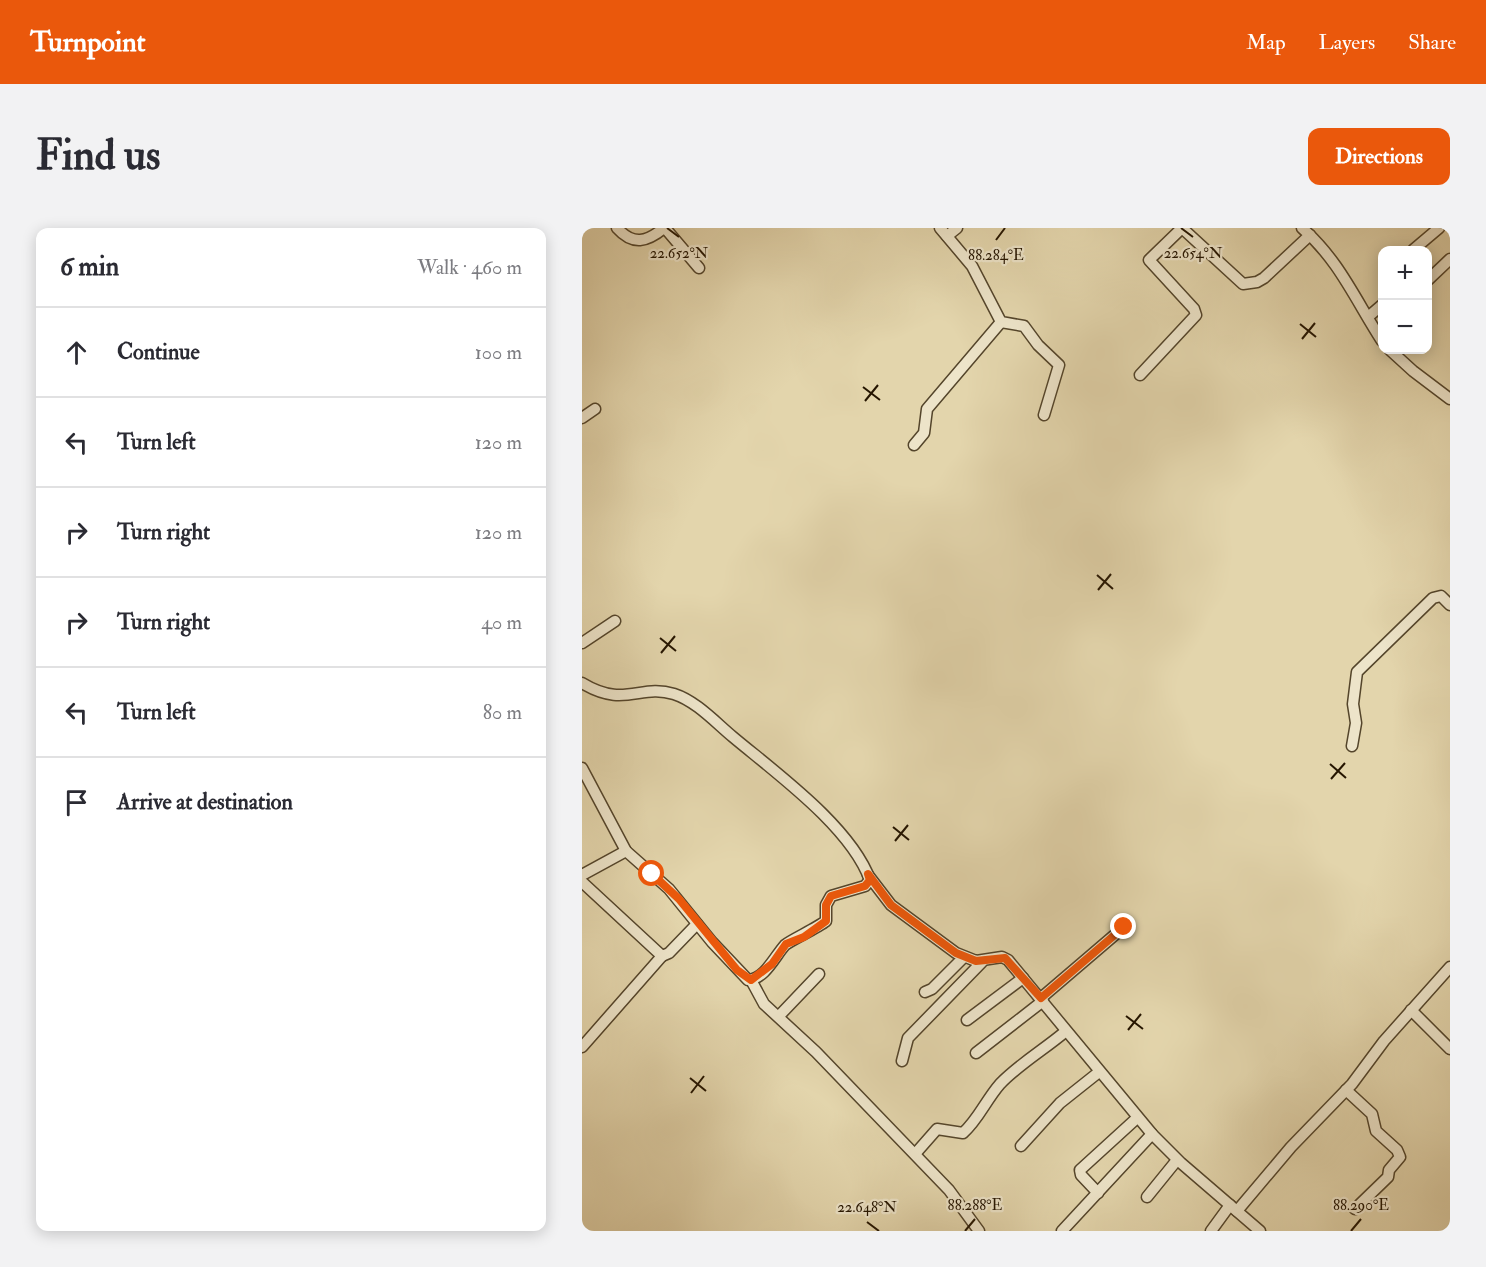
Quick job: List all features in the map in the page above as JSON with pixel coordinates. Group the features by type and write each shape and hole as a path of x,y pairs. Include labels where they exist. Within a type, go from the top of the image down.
{"street":[{"path":"617,228 624,235 640,242 649,239 664,228 699,268"},
{"path":"957,228 943,232 972,266 1001,322 1027,328 1038,345 1059,365 1044,415"},
{"path":"1140,375 1196,315 1194,309 1149,260 1182,228 1244,284 1257,282 1264,278 1306,232 1341,272 1378,333"},
{"path":"1418,246 1439,228"},
{"path":"1432,276 1450,259"},
{"path":"1368,316 1378,309"},
{"path":"914,445 924,433 927,409 1001,322"},
{"path":"1394,354 1450,399"},
{"path":"582,418 594,409"},
{"path":"1352,746 1356,723 1353,704 1360,668 1433,598 1440,596 1450,605"},
{"path":"582,643 615,621"},
{"path":"582,683 606,695 623,697 666,692 688,700 784,779 842,835 891,905 913,923 964,957 982,962 1005,958 1042,999 1137,1118 1177,1160 1234,1208 1247,1227 1260,1231"},
{"path":"582,768 626,851 669,889 737,970 751,980 764,1004 779,1016 949,1190 979,1231"},
{"path":"582,875 626,851"},
{"path":"751,980 772,964 786,944 804,937 826,921 826,905 831,896 865,886 870,880 868,874"},
{"path":"582,882 662,956"},
{"path":"582,1047 662,956 697,924"},
{"path":"976,1053 1124,927"},
{"path":"925,992 932,989 964,957"},
{"path":"902,1061 908,1038 982,962"},
{"path":"1211,1231 1346,1090 1411,1010 1450,967"},
{"path":"779,1016 819,974"},
{"path":"967,1020 1023,978"},
{"path":"1411,1010 1450,1049"},
{"path":"915,1154 937,1129 963,1133 1010,1074 1066,1031"},
{"path":"1021,1146 1060,1103 1099,1072"},
{"path":"1346,1090 1372,1113 1376,1131 1397,1150 1400,1158 1389,1170 1388,1177 1355,1209"},
{"path":"1098,1193 1081,1175 1080,1170 1137,1118"},
{"path":"1062,1231 1152,1134"},
{"path":"1148,1197 1177,1160"}],"route":[{"path":"652,874 679,899 712,942 744,978 751,980 772,964 786,944 804,937 828,920 826,905 831,896 865,886 870,880 868,874 891,905 913,923 968,959 982,962 1005,958 1041,998 1124,927"}]}
